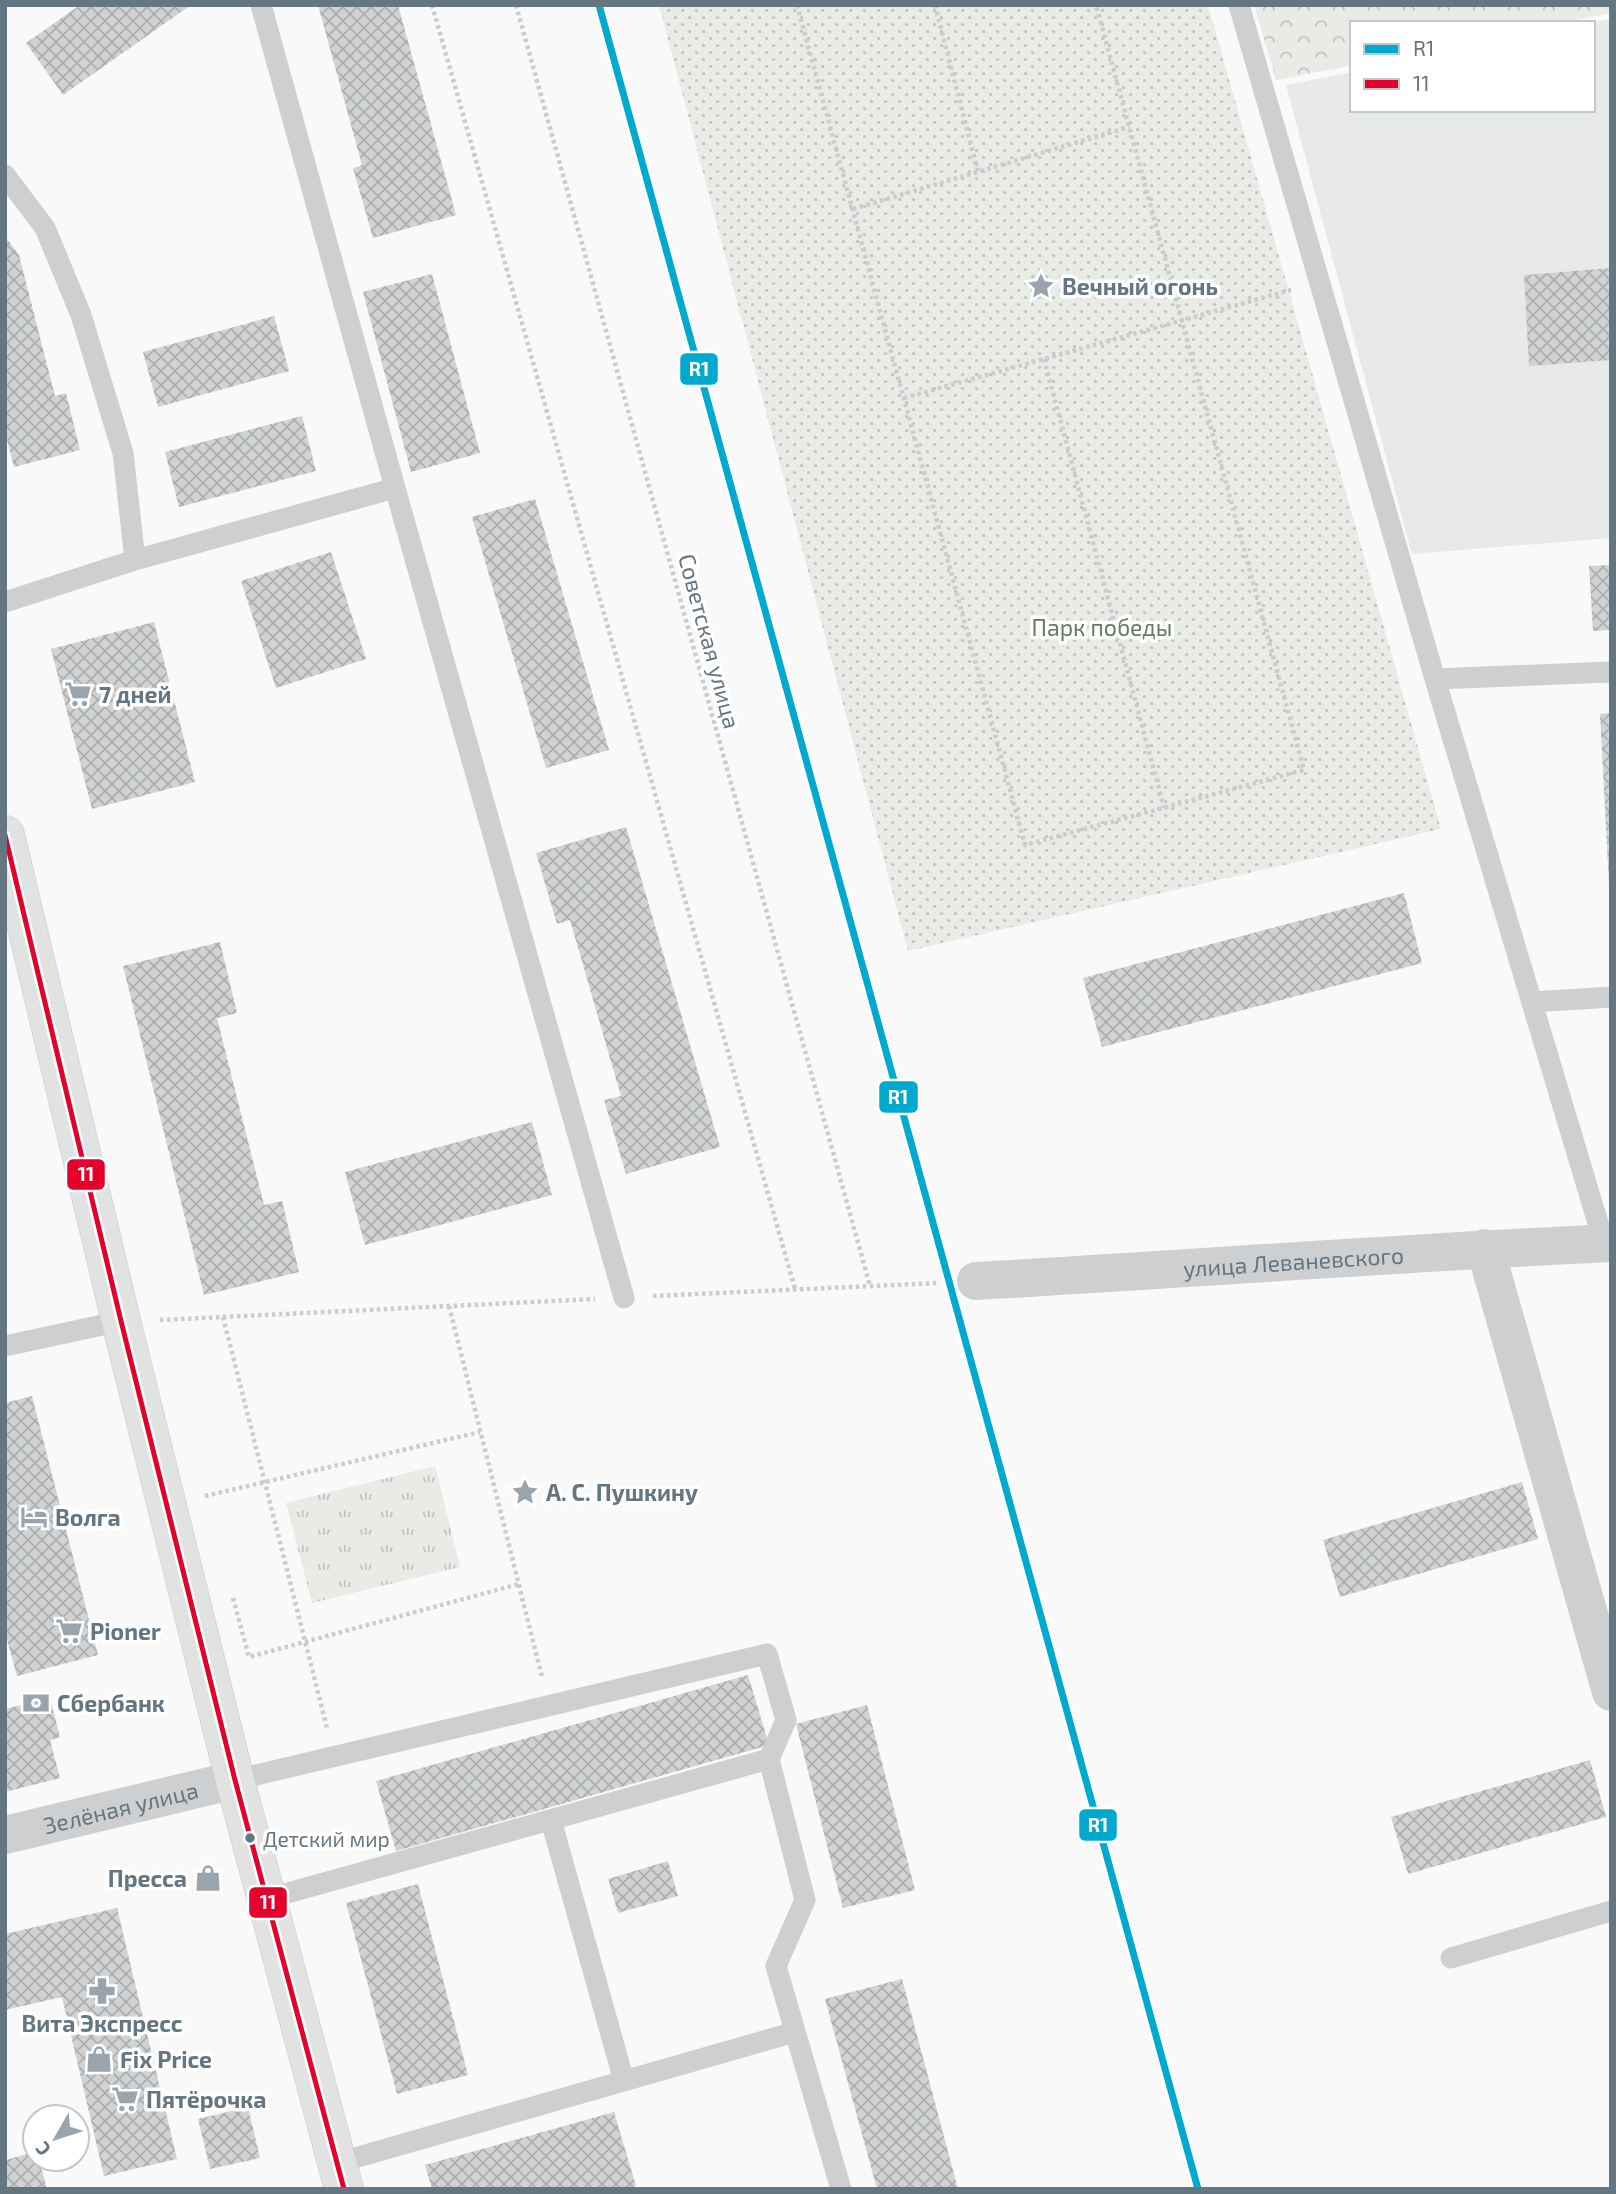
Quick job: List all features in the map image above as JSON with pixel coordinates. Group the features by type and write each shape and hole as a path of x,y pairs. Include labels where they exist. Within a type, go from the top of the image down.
{"main road":[{"path":"5,835 12,891 235,1780 340,2176"}],"street":[{"name":"улица Леваневского","path":"976,1281 1180,1270 1485,1248 1608,1243"},
{"path":"1485,1248 1611,1692"},
{"name":"Зелёная улица","path":"5,1835 235,1780"}],"lane":[{"path":"261,5 624,1298"},
{"path":"1239,5 1435,679 1608,1243"},
{"path":"5,175 45,228 81,315 123,453 135,560"},
{"path":"5,602 135,560 395,488"},
{"path":"1435,679 1611,672"},
{"path":"1533,1002 1611,997"},
{"path":"5,1346 121,1321"},
{"path":"235,1780 767,1654 786,1720 769,1759 805,1900 776,1966 841,2189"},
{"path":"266,1899 769,1759"},
{"path":"551,1820 624,2081"},
{"path":"1451,1958 1611,1911"},
{"path":"340,2176 624,2081 795,2032"}],"path":[{"path":"432,5 795,1289"},
{"name":"Советская улица","path":"516,5 870,1286"},
{"path":"797,5 1025,845 1304,770 1096,5"},
{"path":"935,5 978,172"},
{"path":"853,209 1129,127"},
{"path":"904,398 1298,288"},
{"path":"1044,359 1164,808"},
{"path":"121,1321 976,1281"},
{"path":"449,1306 549,1705"},
{"path":"223,1317 334,1756"},
{"path":"205,1496 480,1432"},
{"path":"249,1657 519,1584"}],"shaded area":[{"path":"1611,19 1611,538 1412,554 1286,85 1350,72 1350,112 1595,112 1595,22"}],"green space":[{"name":"Парк победы","path":"659,5 1208,5 1441,829 908,951"},
{"path":"1254,5 1611,5 1611,13 1571,21 1350,21 1350,65 1276,80"},
{"path":"435,1466 460,1567 312,1603 286,1503"}],"building":[{"path":"80,5 191,5 63,95 26,43"},
{"path":"318,5 398,5 456,215 373,238 353,168 362,165"},
{"path":"5,236 19,255 55,396 66,393 80,450 14,467 5,432"},
{"path":"1611,268 1611,360 1529,366 1524,275"},
{"path":"432,274 480,453 411,472 363,292"},
{"path":"274,316 289,371 158,407 143,352"},
{"path":"302,416 316,471 179,507 165,452"},
{"path":"535,499 609,750 546,768 472,517"},
{"path":"331,552 366,659 276,688 241,581"},
{"path":"1611,565 1611,630 1593,631 1589,566"},
{"path":"154,622 195,782 92,809 51,649"},
{"path":"1611,713 1611,884 1609,884 1600,714"},
{"path":"626,827 720,1147 626,1174 604,1100 621,1096 570,920 557,924 536,853"},
{"path":"1404,893 1422,963 1102,1047 1083,978"},
{"path":"220,942 237,1013 217,1018 264,1205 282,1201 299,1272 204,1295 123,966"},
{"path":"532,1122 552,1195 365,1245 345,1172"},
{"name":"Волга","path":"32,1396 98,1655 17,1676 5,1632 5,1403"},
{"path":"1522,1482 1538,1539 1340,1597 1323,1540"},
{"path":"748,1675 769,1745 396,1851 376,1781"},
{"path":"50,1698 60,1737 50,1740 60,1778 5,1792 5,1709"},
{"path":"867,1705 915,1890 843,1908 796,1724"},
{"path":"1590,1760 1606,1817 1408,1874 1391,1817"},
{"path":"668,1861 678,1896 618,1913 608,1879"},
{"path":"418,1884 468,2075 397,2094 346,1903"},
{"path":"117,1908 177,2159 104,2176 91,2121 91,2103 87,2103 62,1997 5,2010 5,1934"},
{"path":"902,1979 958,2189 877,2189 825,1999"},
{"path":"248,2107 260,2158 210,2169 198,2119"},
{"path":"614,2112 636,2186 628,2189 432,2189 425,2165"},
{"path":"21,2156 21,2173 43,2173 47,2189 5,2189 5,2160"}],"transit line":[{"name":"R1","path":"599,5 1198,2189"},
{"name":"11","path":"5,835 121,1321 235,1780 344,2189"}],"place":[{"name":"Вечный огонь","path":"1041,286"},
{"name":"7 дней","path":"78,694"},
{"name":"А. С. Пушкину","path":"525,1492"},
{"name":"Волга","path":"34,1517"},
{"name":"Pioner","path":"69,1631"},
{"name":"Сбербанк","path":"36,1703"},
{"name":"Детский мир","path":"250,1838"},
{"name":"Пресса","path":"208,1878"},
{"name":"Вита Экспресс","path":"102,1991"},
{"name":"Fix Price","path":"99,2059"},
{"name":"Пятёрочка","path":"125,2099"}]}
